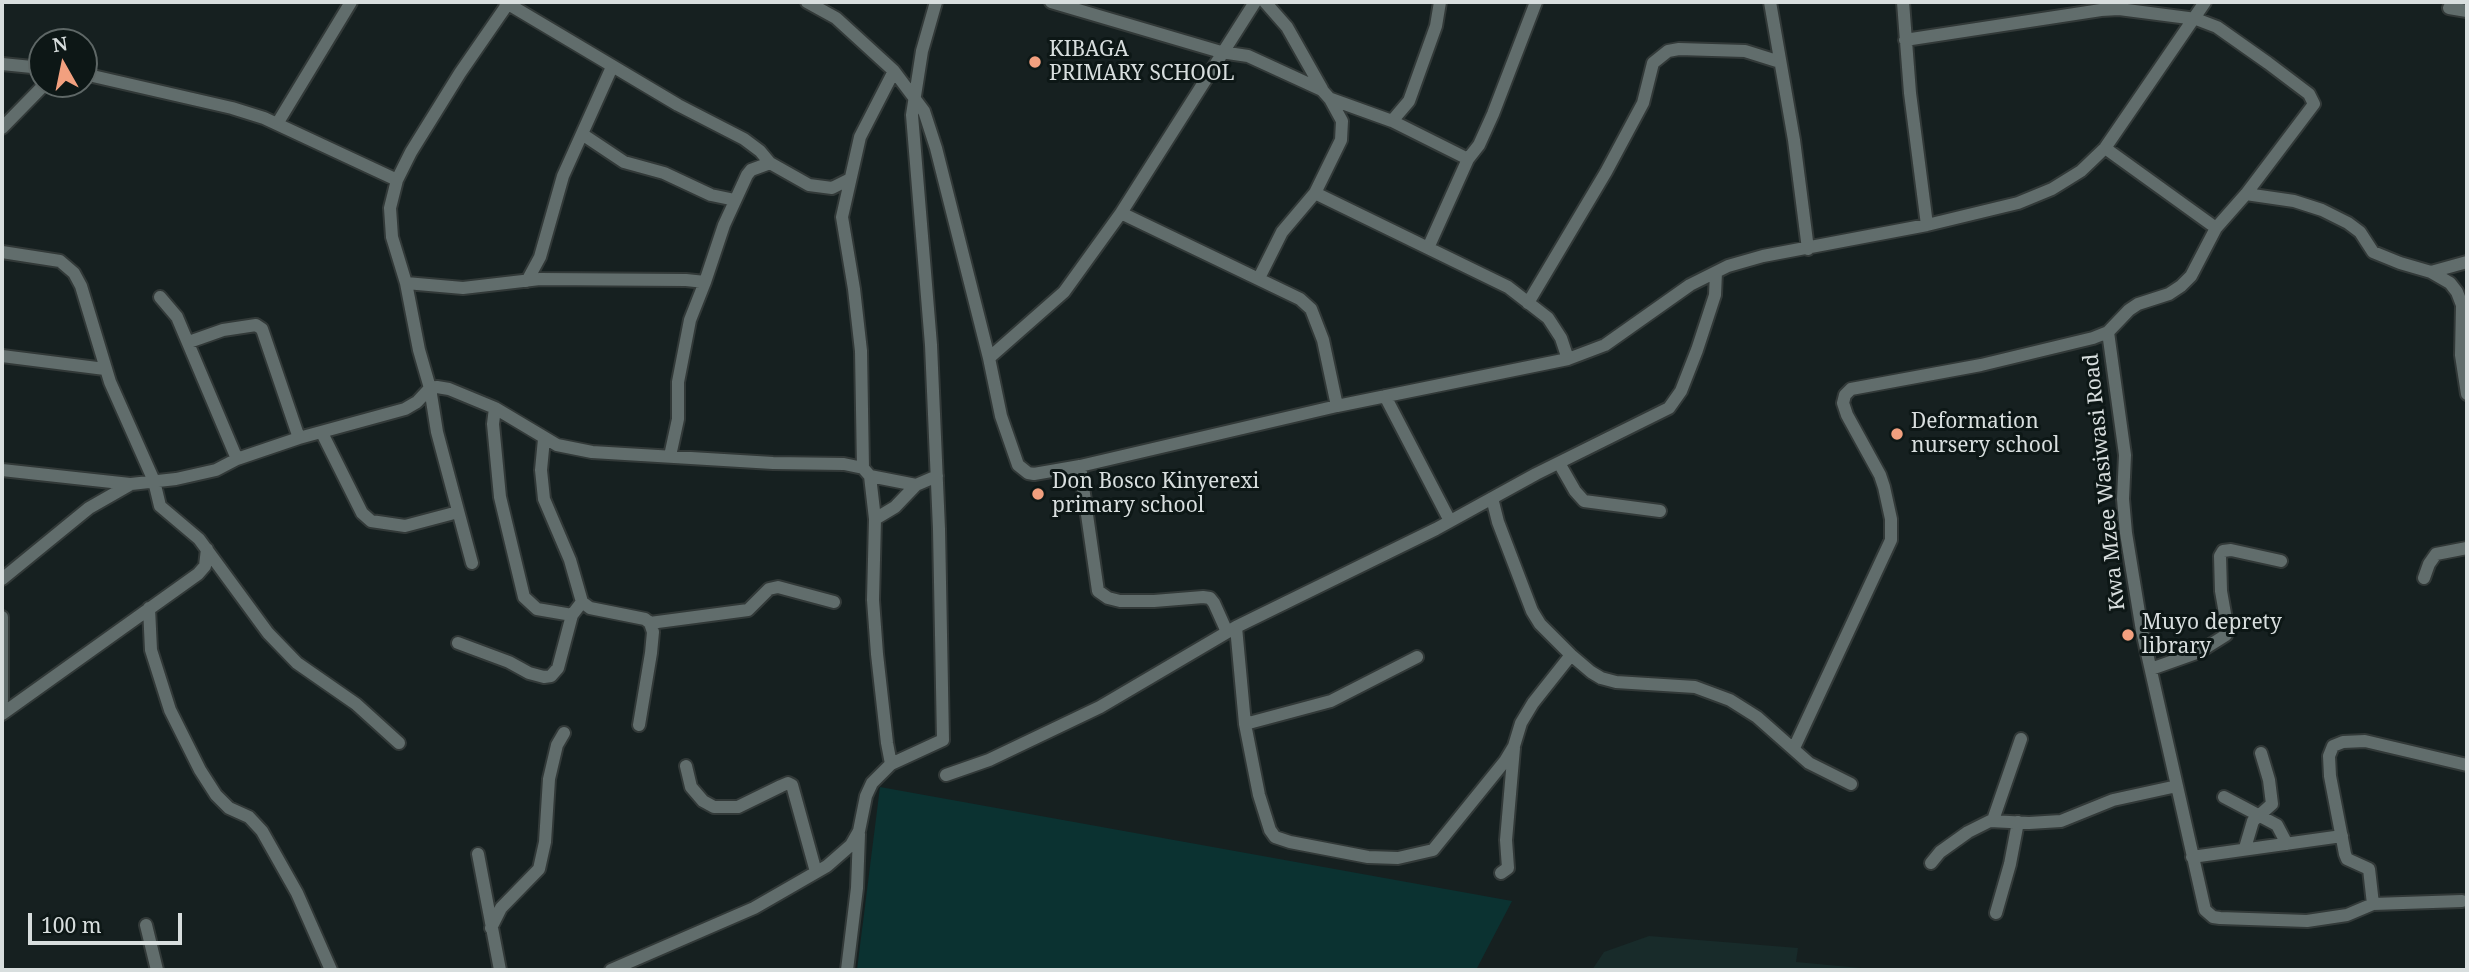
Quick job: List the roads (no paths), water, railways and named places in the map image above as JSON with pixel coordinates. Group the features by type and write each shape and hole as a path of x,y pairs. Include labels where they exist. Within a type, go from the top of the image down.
{"street":[{"path":"277,124 351,2"},
{"path":"472,564 432,410 430,388 419,350 406,283 392,237 390,208 397,180 460,73 507,2 612,67 744,139 770,163 809,185 832,188 850,179"},
{"path":"807,2 836,18 894,71 924,111 936,148 1001,416 1018,465 1034,474 1080,466 1336,406 1568,359 1605,345 1690,285 1716,272 1763,256 1927,225 2018,203 2052,189 2081,171 2105,148 2196,19 2205,2"},
{"path":"834,2 836,18"},
{"path":"847,970 857,888 859,831 866,796 872,783 891,764 940,743 944,738 930,332 913,132 914,96 922,51 936,2"},
{"path":"1051,2 1221,52 1248,56 1326,95 1392,121 1468,159"},
{"path":"989,358 1064,292 1121,213 1255,2"},
{"path":"1259,278 1283,232 1315,193 1343,131 1339,111 1326,95 1286,27 1265,2"},
{"path":"1392,121 1409,101 1436,26 1440,2"},
{"path":"1428,248 1468,159 1479,145 1493,114 1536,2"},
{"path":"1770,2 1794,140 1808,248"},
{"path":"1903,2 1927,225"},
{"path":"2449,8 2467,11"},
{"path":"1794,748 1891,540 1891,519 1884,487 1847,415 1843,403 1845,396 1851,389 1981,365 2108,332 2129,310 2138,304 2169,294 2191,276 2216,228 2246,194 2314,104 2309,94 2268,63 2217,27 2196,19 2119,9 2101,10 1905,40"},
{"path":"1528,303 1606,172 1643,103 1653,63 1668,51 1679,48 1745,51 1780,62"},
{"path":"2,64 28,67"},
{"path":"527,282 540,257 564,176 612,67"},
{"path":"891,764 873,600 875,519 866,472 861,351 842,217 860,137 894,71"},
{"path":"98,77 232,108 277,124 397,180"},
{"path":"2,128 31,98"},
{"path":"582,134 624,162 664,173 711,195 735,200"},
{"path":"2105,148 2216,228"},
{"path":"670,456 678,419 678,382 690,320 747,175 751,170 770,163"},
{"path":"1315,193 1508,287 1548,318 1561,338 1568,359"},
{"path":"2246,194 2272,196 2322,210 2360,232 2373,252 2431,272 2450,283 2462,305 2461,355 2467,394"},
{"path":"1121,213 1300,299 1311,309 1323,340 1336,406"},
{"path":"2,252 51,259 66,264 81,286 106,369 154,481 160,506 199,539 268,633 288,653 314,676 356,704 399,743"},
{"path":"2431,272 2467,262"},
{"path":"946,775 989,760 1100,707 1231,630 1669,408 1681,391 1701,339 1715,295 1716,272"},
{"path":"406,283 463,288 540,279 705,282"},
{"path":"160,297 177,317 189,342 237,459"},
{"path":"189,342 223,330 256,325 262,330 299,438"},
{"name":"Kwa Mzee Wasiwasi Road","path":"2108,332 2125,455 2123,499 2126,533 2151,670 2204,910 2220,918 2307,921 2347,915 2373,904"},
{"path":"2,356 106,369"},
{"path":"430,388 449,389 495,408 544,439 592,452 773,463 844,464 916,485"},
{"path":"2,470 131,484 176,479 216,470 237,459 299,438 405,409 417,402 430,388"},
{"path":"1385,397 1450,521"},
{"path":"495,408 492,424 496,472 520,587 530,604 537,609 572,615"},
{"path":"322,433 362,513 371,521 405,526 458,512"},
{"path":"544,439 541,470 544,499 570,560 582,602 590,608 645,619 650,623 653,632 651,653 639,724"},
{"path":"1559,463 1577,495 1584,501 1660,511"},
{"path":"1080,466 1098,591 1108,598 1120,601 1210,598 1231,630 1245,724 1266,821 1273,835 1290,842 1368,857 1398,858 1433,850 1505,761 1514,746"},
{"path":"875,519 895,507 916,485 937,476"},
{"path":"2,579 89,508 131,484"},
{"path":"1492,498 1498,522 1532,611 1540,624 1591,672 1608,681 1695,687 1730,699 1746,708 1809,763 1852,784"},
{"path":"2424,578 2436,554 2467,548"},
{"path":"2,714 198,573 205,566 207,549"},
{"path":"2151,670 2199,652 2226,635 2227,625 2221,591 2220,556 2223,551 2231,550 2281,561"},
{"path":"650,623 744,611 752,608 769,589 778,587 834,602"},
{"path":"458,643 509,662 529,673 551,676 558,668 572,615 582,602"},
{"path":"149,608 151,650 164,695 190,750 216,795 229,808 249,817 262,831 297,893 331,970"},
{"path":"2,617 2,701"},
{"path":"1501,873 1507,869 1506,840 1514,746 1521,723 1533,703 1571,655"},
{"path":"1245,724 1331,701 1417,657"},
{"path":"491,928 501,908 539,869 545,842 549,779 556,745 564,733"},
{"path":"1993,820 2021,739"},
{"path":"2462,901 2373,904 2371,873 2367,867 2347,859 2330,776 2329,756 2333,746 2343,742 2365,741 2467,765"},
{"path":"2245,848 2252,824 2272,804 2269,780 2261,753"},
{"path":"686,766 691,787 703,801 714,807 738,807 788,783 792,785 816,872"},
{"path":"1931,863 1940,852 1968,832 1993,820 2041,823 2061,821 2113,800 2176,786"},
{"path":"2224,797 2277,825 2287,844"},
{"path":"1996,914 2018,822"},
{"path":"611,970 754,908 840,856 851,845 859,831"},
{"path":"2192,857 2342,835"},
{"path":"478,854 500,970"},
{"path":"146,925 157,970"}],"place":[{"name":"KIBAGA PRIMARY SCHOOL","path":"1035,62"},
{"name":"Deformation nursery school","path":"1897,434"},
{"name":"Don Bosco Kinyerexi primary school","path":"1038,494"},
{"name":"Muyo deprety library","path":"2128,635"}]}
